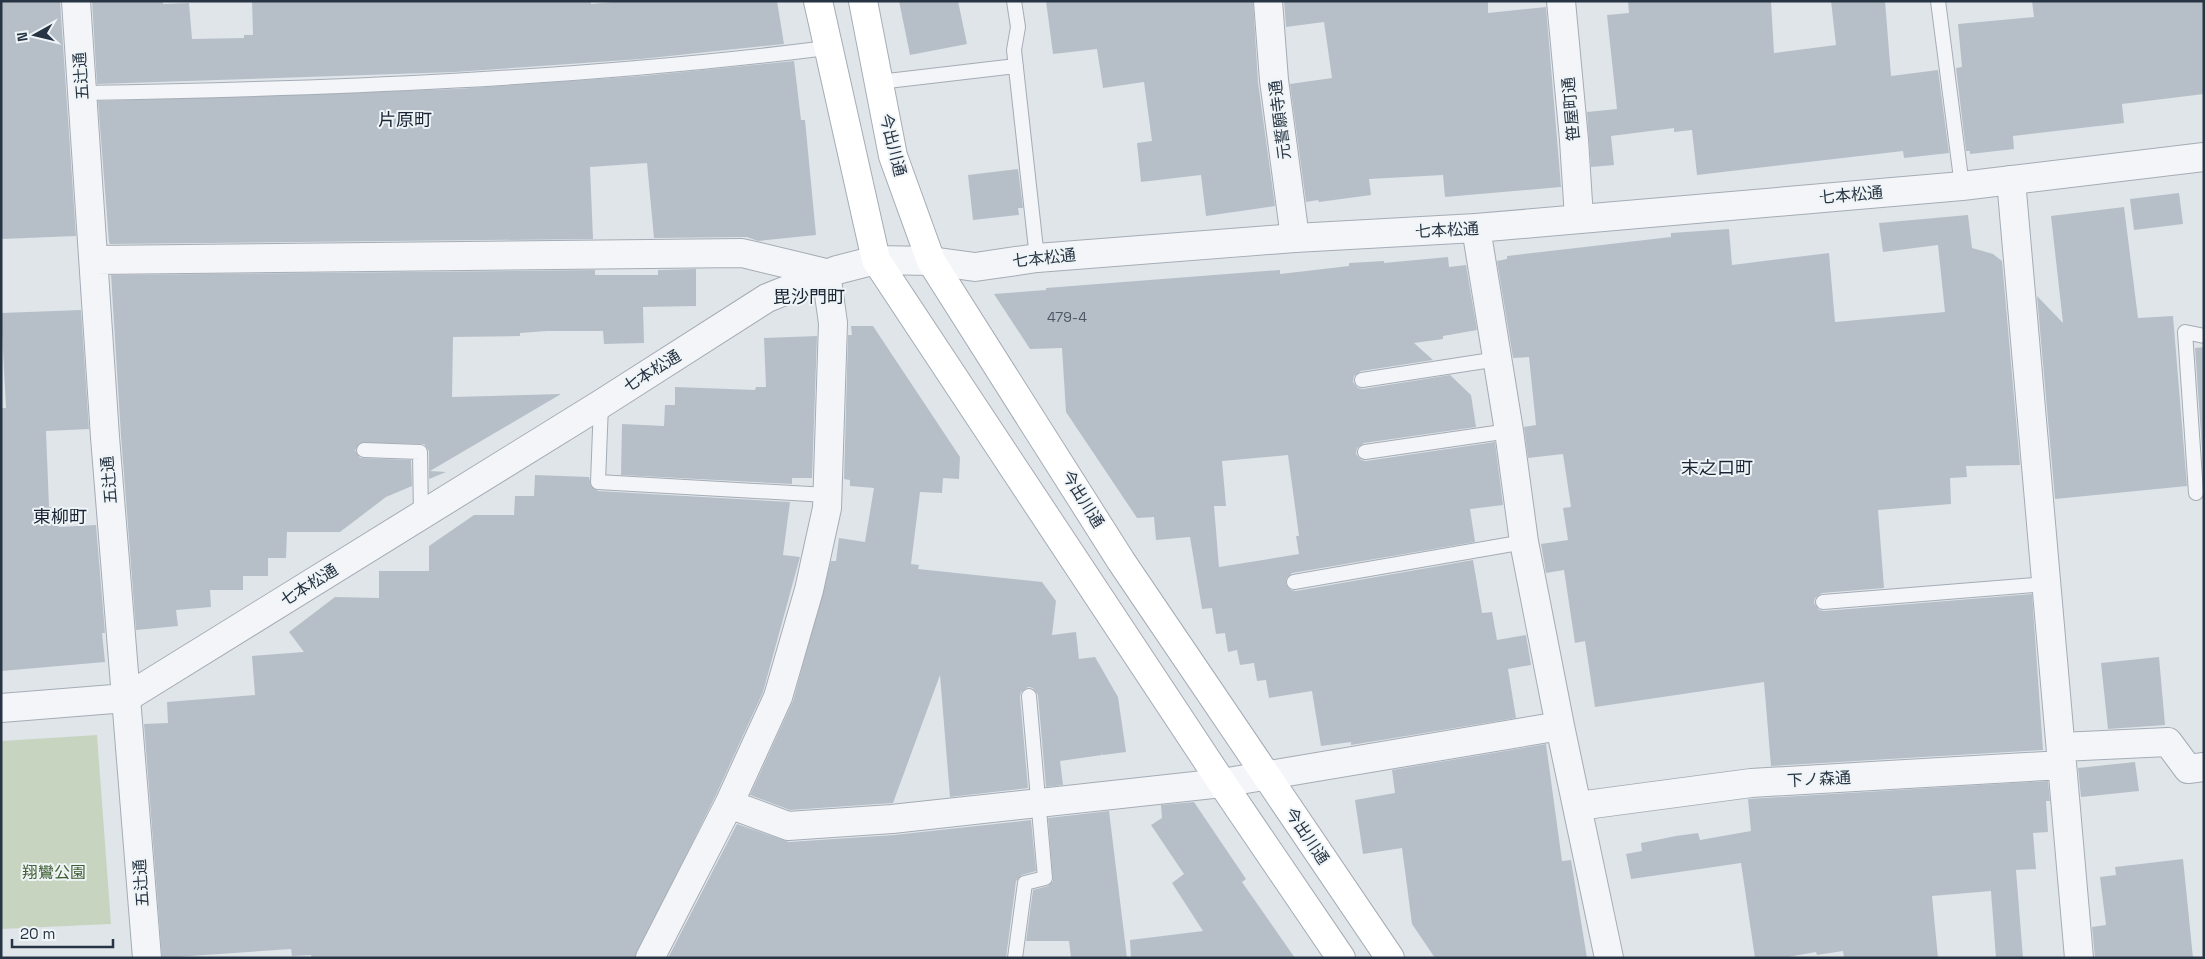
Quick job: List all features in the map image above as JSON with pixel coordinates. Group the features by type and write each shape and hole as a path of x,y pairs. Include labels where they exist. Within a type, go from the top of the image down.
{"main road":[{"path":"818,1 876,260 1222,783 1341,958"},
{"name":"今出川通","path":"863,1 893,156 930,261 1122,561 1390,958"}],"street":[{"name":"五辻通","path":"76,1 105,437 147,958"},
{"name":"元誓願寺通","path":"1268,1 1274,80 1295,238"},
{"name":"笹屋町通","path":"1561,1 1579,218"},
{"name":"七本松通","path":"1,708 126,698 601,404 767,298 826,274 876,260 930,261 975,266 1037,258 1295,238 1476,228 1962,186 2204,157"},
{"path":"2011,180 2079,958"},
{"path":"1476,228 1498,359 1524,542 1560,726 1609,958"},
{"path":"94,260 742,253 826,274 833,323 827,508 809,590 778,698 729,804 650,958"},
{"path":"729,804 788,826 892,819 1222,783 1560,726"},
{"name":"下ノ森通","path":"1578,806 1751,782 2062,756 2168,742 2188,769 2204,767"}],"lane":[{"path":"1014,1 1018,27 1014,50 1037,258"},
{"path":"1938,1 1962,186"},
{"path":"82,93 395,85 630,70 827,48"},
{"path":"879,82 1016,66"},
{"path":"2196,492 2199,457 2185,332 2204,336"},
{"path":"1362,380 1498,359"},
{"path":"601,404 598,482 827,496"},
{"path":"1365,452 1509,431"},
{"path":"364,450 420,452 421,515"},
{"path":"1294,582 1524,542"},
{"path":"1823,602 2046,584"},
{"path":"1015,958 1026,883 1045,878 1029,696"}],"green space":[{"name":"翔鸞公園","path":"97,735 111,924 1,929 1,741"}],"building":[{"path":"1,1 60,1 76,236 1,239"},
{"path":"92,1 163,1 163,4 189,3 192,39 244,38 244,35 253,35 252,1 591,1 591,4 623,1 777,1 784,44 641,59 455,72 97,84"},
{"path":"899,1 958,1 967,44 910,55"},
{"path":"1046,1 1253,1 1258,82 1275,206 1206,216 1201,175 1141,182 1137,143 1152,141 1144,82 1103,88 1097,49 1053,54"},
{"path":"1284,1 1488,1 1488,13 1546,7 1561,187 1445,197 1443,175 1369,179 1371,195 1306,202 1290,84 1332,78 1324,22 1286,27"},
{"path":"1628,1 1771,1 1774,53 1836,45 1831,1 1885,1 1891,76 1938,70 1949,153 1904,158 1903,151 1697,175 1692,130 1674,132 1674,128 1611,136 1614,165 1591,167 1587,112 1617,109 1607,15 1629,13"},
{"path":"2032,1 2204,1 2204,94 2122,104 2124,123 2013,136 2014,149 1970,154 1970,151 1966,151 1956,68 1962,67 1958,24 2034,17"},
{"path":"794,61 801,120 805,120 816,235 758,241 747,237 654,238 647,163 590,167 593,239 110,244 109,242 98,101 456,89 642,76"},
{"path":"1018,169 1023,208 1018,208 1019,215 973,220 968,175"},
{"path":"2179,193 2183,224 2134,230 2130,199"},
{"path":"2124,207 2138,318 2173,316 2187,486 2055,499 2037,296 2063,323 2051,216"},
{"path":"1968,215 1972,248 1993,254 2002,261 2020,465 1966,466 1967,477 1950,478 1951,504 1878,510 1884,588 1822,593 1815,598 1814,603 1819,610 1824,611 2032,594 2043,750 1771,766 1764,682 1595,707 1585,641 1575,643 1564,570 1546,573 1541,544 1568,540 1563,508 1571,507 1563,454 1528,458 1524,427 1536,425 1529,357 1513,358 1497,261 1507,259 1507,256 1671,237 1671,233 1729,229 1732,265 1829,253 1835,322 1945,312 1938,245 1883,252 1879,223"},
{"path":"1448,257 1449,267 1466,265 1477,330 1443,336 1443,339 1414,343 1433,360 1361,371 1354,376 1353,382 1358,388 1363,389 1450,375 1471,395 1476,427 1364,443 1357,448 1356,454 1361,460 1366,461 1495,442 1503,505 1470,509 1475,542 1292,573 1286,579 1286,584 1291,590 1296,591 1473,560 1482,613 1492,612 1497,640 1526,635 1531,665 1508,669 1516,718 1351,745 1351,742 1321,746 1312,691 1269,698 1266,680 1257,681 1254,663 1240,665 1237,650 1228,652 1225,633 1216,634 1212,608 1202,609 1190,537 1156,540 1154,517 1137,518 1066,412 1062,348 1030,349 994,294 1046,290 1046,288 1280,270 1280,274 1349,266 1349,263 1384,261 1384,263","holes":["1288,455 1299,536 1296,536 1299,554 1219,567 1214,506 1226,506 1222,461"]},
{"path":"696,269 696,306 643,307 644,343 604,344 603,331 547,331 520,333 520,336 453,337 452,397 561,394 430,471 446,472 429,479 429,451 424,444 360,443 355,450 360,458 411,460 412,486 386,497 340,532 287,532 286,558 268,558 268,576 243,576 243,590 210,590 211,607 176,610 178,626 136,630 111,275 595,270 595,275 658,275 658,270"},
{"path":"81,310 89,429 46,431 49,507 51,507 52,524 59,524 59,527 96,525 105,633 102,633 105,662 1,671 1,408 6,408 1,313"},
{"path":"851,326 873,326 960,457 959,479 943,478 942,493 920,492 911,564 919,565 918,569 1042,582 1056,601 1052,635 1076,632 1079,659 1095,657 1118,697 1126,752 1103,755 1101,753 1102,755 1060,761 1063,785 1046,787 1038,695 1033,688 1028,687 1021,692 1020,697 1028,788 950,797 940,675 893,803 790,810 750,795 793,701 831,561 836,561 839,538 865,542 874,488 850,486 850,480 844,479 848,335 852,335"},
{"path":"817,336 812,478 792,478 792,484 621,475 622,424 664,426 665,405 675,405 675,387 755,390 756,387 766,387 764,338"},
{"path":"2204,347 2204,478 2195,348"},
{"path":"535,475 589,477 591,486 598,491 790,502 783,555 800,557 763,692 715,797 635,958 312,958 311,955 292,956 291,949 162,958 144,724 168,723 167,702 255,695 252,656 304,652 289,632 335,597 379,598 379,571 429,571 429,546 474,515 514,515 515,496 534,496"},
{"path":"2159,657 2165,725 2108,729 2101,663"},
{"path":"1546,744 1562,861 1571,860 1587,958 1435,958 1412,924 1402,848 1363,854 1355,800 1395,793 1392,770"},
{"path":"2135,762 2139,791 2081,797 2078,768"},
{"path":"2048,781 2050,801 2046,801 2048,832 2033,833 2036,869 2016,870 2023,958 1996,958 1991,891 1932,896 1938,958 1844,958 1843,951 1817,955 1816,952 1782,958 1755,958 1741,863 1631,879 1626,854 1642,851 1641,843 1698,833 1700,840 1751,831 1748,799"},
{"path":"1194,802 1246,879 1242,882 1295,958 1131,958 1130,940 1203,931 1172,883 1184,874 1151,825 1162,818 1161,805"},
{"path":"1109,811 1127,958 1071,958 1069,941 1026,941 1033,890 1048,886 1053,881 1048,818"},
{"path":"1031,820 1036,871 1022,875 1016,881 1006,958 668,958 737,824 789,842 894,835"},
{"path":"2183,859 2193,958 2095,958 2092,927 2106,925 2100,877 2116,875 2115,867"}],"district":[{"name":"片原町","path":"405,119"},
{"name":"毘沙門町","path":"809,296"},
{"name":"末之口町","path":"1717,467"},
{"name":"東柳町","path":"60,516"}]}
